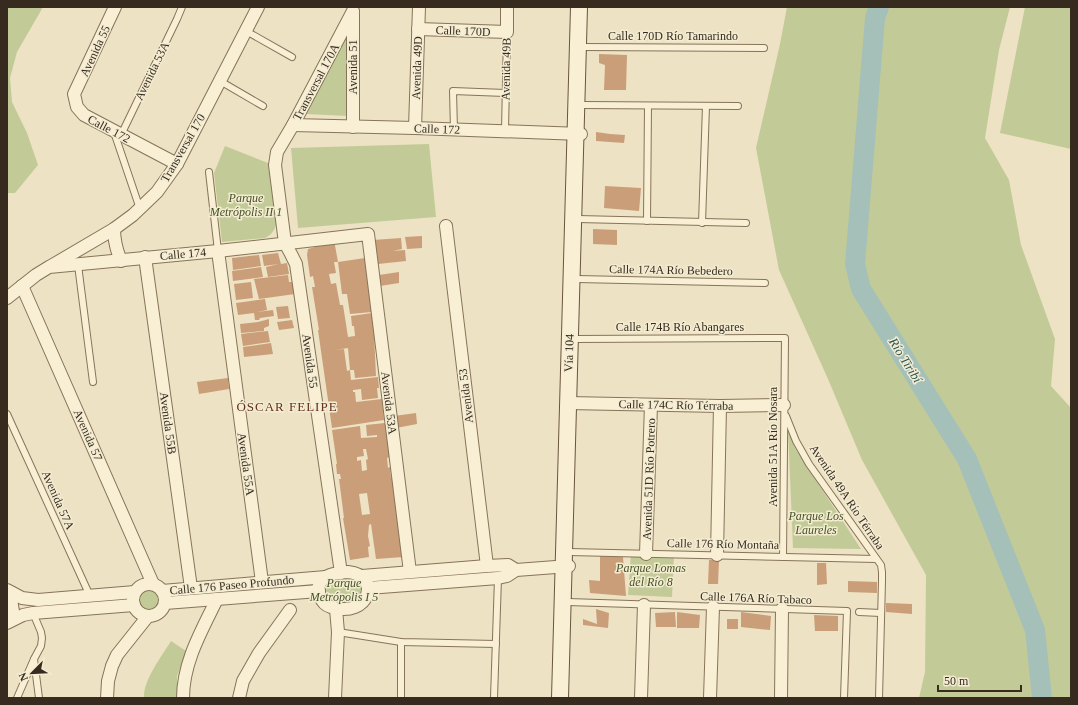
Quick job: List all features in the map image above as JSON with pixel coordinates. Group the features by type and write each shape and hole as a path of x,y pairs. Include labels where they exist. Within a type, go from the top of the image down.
{"main road":[{"name":"Vía 104","path":"571,403 577,279 579,7"},
{"name":"Vía 104","path":"560,698 567,562 578,134 582,105 584,7"},
{"name":"Vía 104","path":"566,698 568,602 567,562"}],"street":[{"name":"Avenida 55","path":"74,94 115,7"},
{"name":"Transversal 170","path":"48,267 133,215 157,192 176,164 258,7"},
{"name":"Avenida 49D","path":"415,128 419,7"},
{"name":"Avenida 49B","path":"507,7 507,32"},
{"name":"Transversal 170A","path":"277,152 293,125 353,9"},
{"name":"Avenida 51","path":"353,9 353,127"},
{"name":"Calle 170D","path":"418,29 507,32"},
{"name":"Calle 172","path":"74,94 77,107 84,115 176,164"},
{"name":"Calle 172","path":"293,125 578,134"},
{"name":"Avenida 55","path":"277,152 275,165 285,243 296,264 341,573"},
{"name":"Avenida 53","path":"446,226 487,566"},
{"path":"114,228 116,249 121,261"},
{"name":"Calle 174","path":"48,267 218,251 368,234"},
{"name":"Avenida 53A","path":"368,234 410,572"},
{"name":"Avenida 55A","path":"218,251 262,582"},
{"name":"Avenida 55B","path":"145,257 191,588"},
{"path":"7,298 48,267"},
{"name":"Avenida 57","path":"22,286 158,587"},
{"name":"Calle 174C Río Térraba","path":"571,403 720,406 784,405"},
{"name":"Avenida 51D Río Potrero","path":"646,554 651,405"},
{"path":"717,555 720,406"},
{"path":"368,588 498,578 507,576 516,570 567,562"},
{"path":"362,576 368,588 367,595 362,604 352,608 336,609 328,606 319,594 319,584 322,580 332,574 355,573 362,576 508,565 516,570"},
{"name":"Calle 176 Paseo Profundo","path":"158,587 191,588 326,577"},
{"path":"148,583 158,587 165,599 162,609 153,615 148,616 142,614 134,605 133,599 135,592 138,588 148,583"},
{"name":"Calle 176 Paseo Profundo","path":"165,603 319,591"},
{"path":"10,592 22,598 38,600 135,592"},
{"path":"10,592 12,611 11,621"},
{"path":"184,698 183,688 187,665 217,599"},
{"path":"11,621 23,615 33,613 134,605"},
{"path":"641,698 644,605"},
{"path":"710,698 713,607"},
{"path":"335,698 338,632 336,609"},
{"path":"781,698 782,609"},
{"path":"239,698 243,681 259,653 290,610"},
{"path":"107,698 108,681 117,655 148,616"}],"lane":[{"name":"Avenida 53A","path":"118,134 182,7"},
{"path":"246,31 292,57"},
{"name":"Avenida 49B","path":"505,131 507,32"},
{"name":"Calle 170D Río Tamarindo","path":"583,46 764,48"},
{"path":"220,82 263,106"},
{"path":"454,130 453,92 505,93"},
{"path":"582,105 738,106"},
{"path":"647,221 648,106"},
{"path":"702,223 706,106"},
{"path":"118,134 140,209"},
{"path":"210,172 218,251"},
{"path":"578,219 746,223"},
{"path":"78,265 93,382"},
{"name":"Calle 174A Río Bebedero","path":"577,279 766,283"},
{"name":"Calle 174B Río Abangares","path":"575,338 785,338"},
{"name":"Avenida 51A Río Nosara","path":"783,557 785,338"},
{"name":"Avenida 49A Río Térraba","path":"784,405 787,419 796,441 809,464 881,565 879,698"},
{"name":"Avenida 57A","path":"7,414 90,596"},
{"name":"Calle 176 Río Montaña","path":"567,562 646,554 876,559"},
{"path":"494,698 498,578"},
{"name":"Calle 176A Río Tabaco","path":"568,602 847,612 844,698"},
{"path":"859,612 881,613"},
{"path":"17,698 34,658 41,646 41,632 33,613"},
{"path":"338,632 401,642 496,644"},
{"path":"401,642 401,698"},
{"path":"32,698 39,698 34,658"}],"green space":[{"path":"7,7 43,7 17,52 10,78 12,102 27,133 38,165 15,193 7,193"},
{"path":"787,7 1010,7 999,50 985,138 1009,180 1021,245 1055,339 1051,386 1071,408 1071,698 919,698 925,672 926,575 862,460 828,379 779,270 756,148"},
{"path":"1025,7 1071,7 1071,149 1000,133"},
{"path":"351,25 349,116 305,114"},
{"path":"429,144 436,217 298,228 291,148"},
{"name":"Parque Metrópolis II 1","path":"225,146 268,163 276,225 272,233 265,238 222,242 214,173"},
{"name":"Parque Los Laureles","path":"788,428 795,448 861,549 793,548"},
{"name":"Parque Lomas del Río 8","path":"631,553 674,555 672,597 628,595"},
{"name":"Parque Metrópolis I 5","path":"352,575 364,588 359,600 338,605 325,598 323,588 327,580"},
{"path":"149,586 158,590 162,599 158,608 149,612 140,608 136,599 140,590"},
{"path":"171,641 186,651 177,676 177,698 144,698 150,676"}],"building":[{"path":"599,54 627,55 626,90 604,90 605,65 599,63"},
{"path":"596,132 625,135 624,143 596,141"},
{"path":"605,186 641,188 639,211 604,208"},
{"path":"593,229 617,230 617,245 593,244"},
{"path":"422,236 422,248 407,249 405,237"},
{"path":"401,238 402,249 393,251 405,250 406,261 378,264 377,252 375,253 373,240"},
{"path":"334,240 338,262 334,262 336,273 329,274 331,284 336,283 340,305 343,305 348,337 355,336 351,316 372,313 375,333 376,376 355,378 354,370 350,370 351,380 378,377 378,398 362,400 361,389 353,390 353,392 355,392 356,402 382,399 384,420 332,428 312,287 315,287 313,276 310,277 307,255 308,249 315,247 314,243","holes":["348,348 350,370 347,371 344,349 335,350"]},
{"path":"278,253 281,264 287,263 289,274 268,277 266,267 279,264 264,266 262,255"},
{"path":"259,255 261,266 233,270 232,258"},
{"path":"365,258 372,312 350,314 347,294 342,294 338,262"},
{"path":"261,267 263,277 233,281 232,271"},
{"path":"399,272 399,283 380,286 379,275"},
{"path":"288,275 289,282 294,282 295,294 259,299 254,279"},
{"path":"251,282 253,298 236,300 234,284"},
{"path":"265,299 267,310 257,312 273,310 274,316 255,320 254,313 238,315 236,303"},
{"path":"288,306 290,318 278,319 276,307"},
{"path":"269,319 269,326 264,328 264,331 241,333 240,324"},
{"path":"292,320 294,328 279,330 277,322"},
{"path":"268,331 270,342 243,346 241,334"},
{"path":"271,343 273,354 244,357 243,347"},
{"path":"228,378 229,389 199,394 197,382"},
{"path":"416,413 417,424 396,428 394,416"},
{"path":"385,423 390,457 387,458 388,468 390,467 391,478 393,478 403,557 376,559 371,524 369,525 368,536 370,546 368,547 369,557 350,560 343,518 339,479 341,479 340,474 337,474 332,430 360,426 361,438 377,437 377,435 367,436 366,425","holes":["363,449 366,449 368,459 366,460 367,470 362,471 361,460 357,461 357,457 364,456","367,493 370,514 362,515 359,494"]},
{"path":"600,556 623,557 626,596 590,593 589,580 600,581"},
{"path":"709,560 719,560 718,584 708,584"},
{"path":"817,563 826,563 827,584 817,585"},
{"path":"848,581 877,582 877,593 848,592"},
{"path":"886,603 912,604 912,614 886,612"},
{"path":"596,609 609,613 608,628 583,625 583,619 597,624"},
{"path":"675,612 676,627 656,627 655,613"},
{"path":"677,612 700,615 699,628 677,628"},
{"path":"741,612 771,616 770,630 741,627"},
{"path":"814,615 838,616 838,631 815,631"},
{"path":"727,619 738,619 738,629 727,629"}],"waterway":[{"name":"Río Tiribí","path":"879,7 875,18 855,264 861,289 967,459 1035,630 1042,698"}],"district":[{"name":"ÓSCAR FELIPE","path":"287,406"}]}
